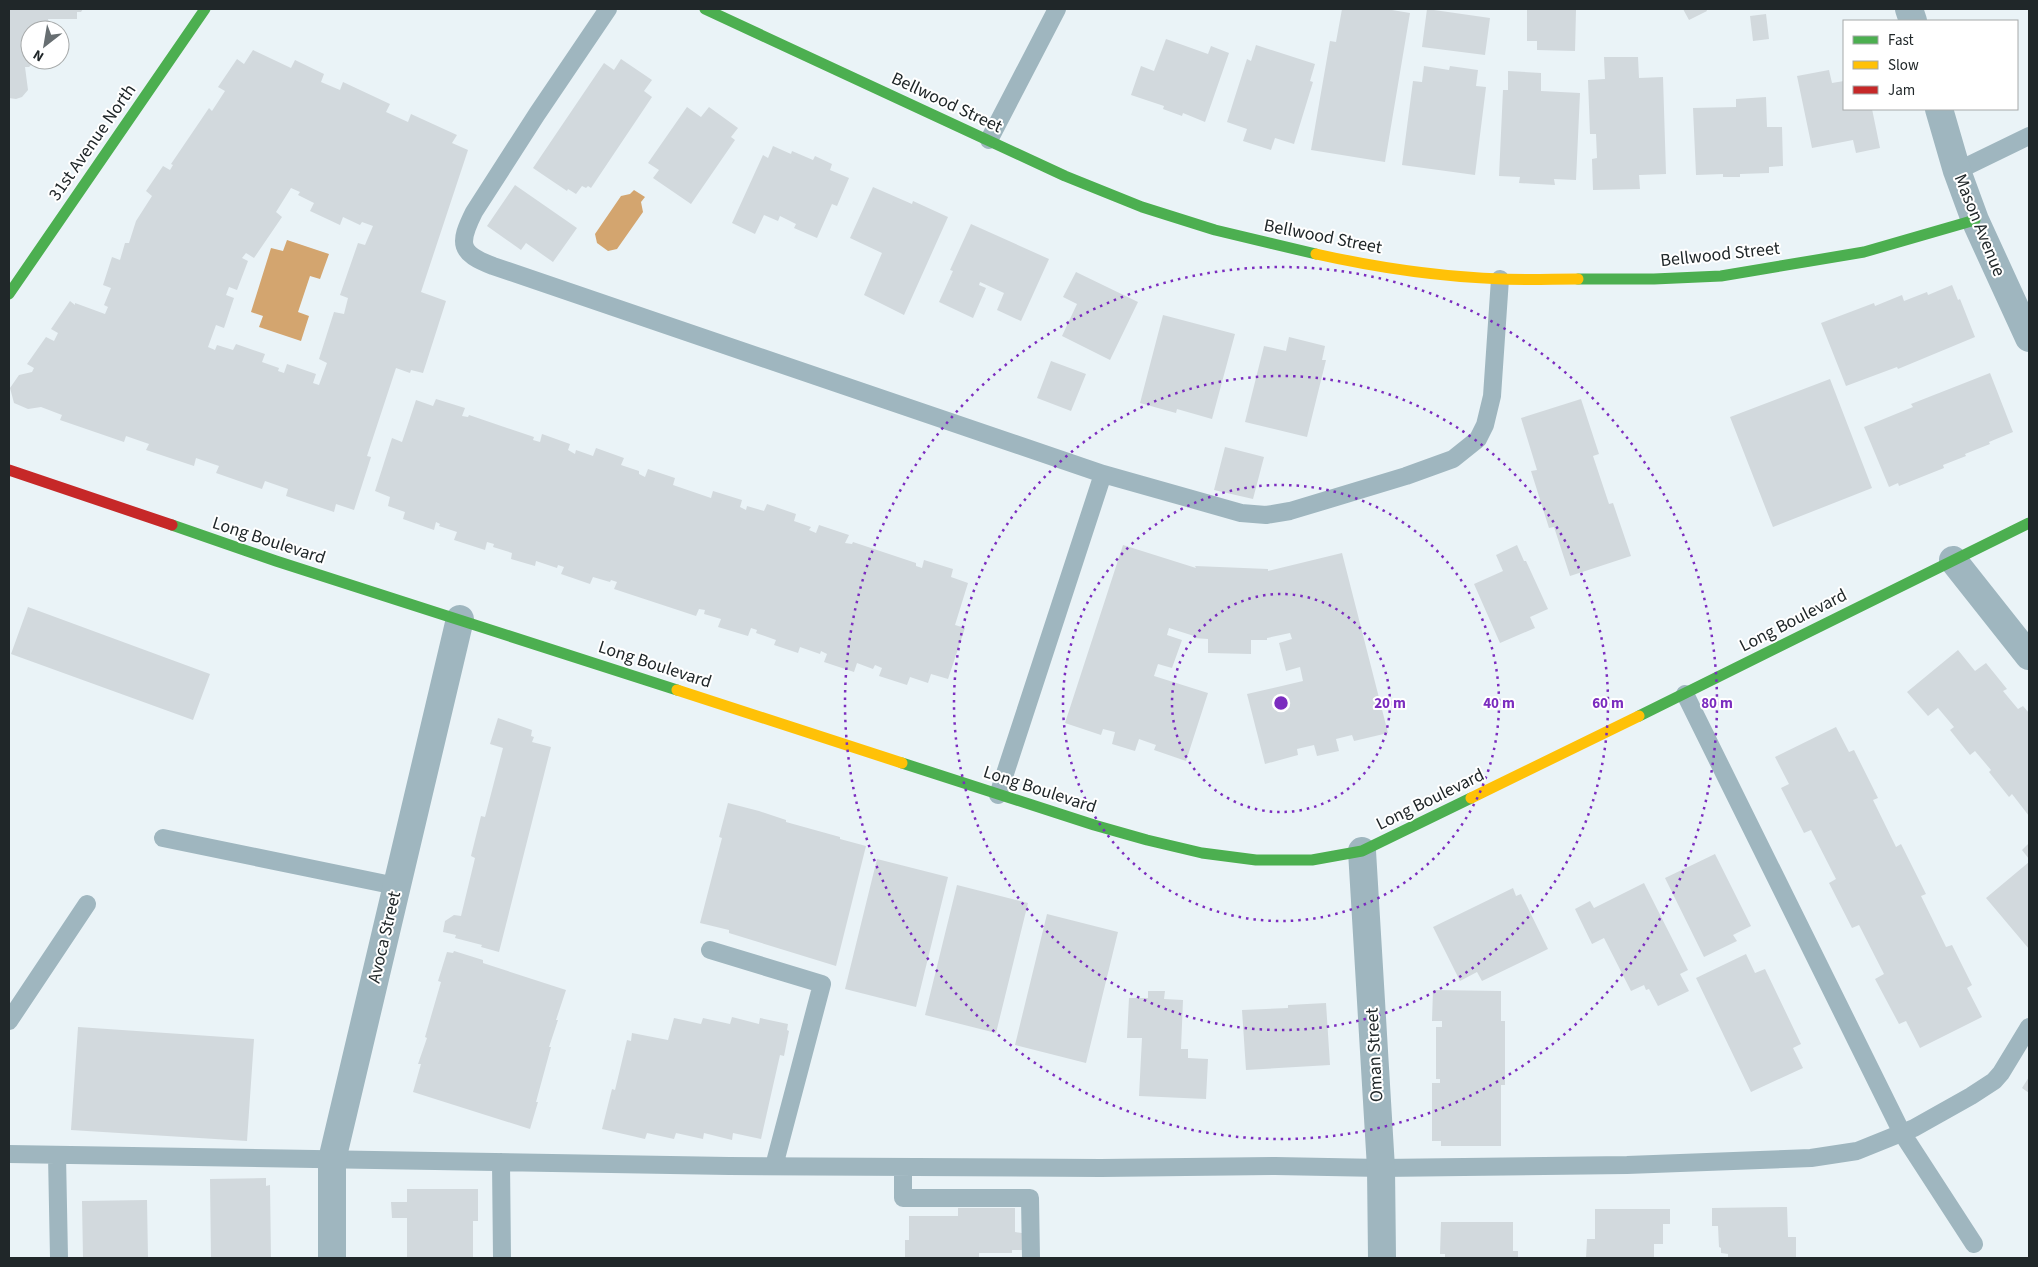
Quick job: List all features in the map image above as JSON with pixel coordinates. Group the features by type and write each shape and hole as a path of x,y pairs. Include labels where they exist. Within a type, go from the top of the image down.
{"street":[{"name":"31st Avenue North","path":"9,294 205,9"},
{"name":"Bellwood Street","path":"705,9 1065,176 1142,208 1215,230 1347,260 1424,272 1500,279 1654,279 1721,276 1864,252 1975,220"},
{"name":"Mason Avenue","path":"1939,110 1957,171 1975,220 2029,338"},
{"name":"Long Boulevard","path":"9,470 276,562 460,619 998,795 1163,845 1218,856 1264,861 1312,860 1362,851 1685,694 2029,523"},
{"path":"1953,560 2029,656"},
{"name":"Avoca Street","path":"332,1258 332,1160 460,619"},
{"name":"Oman Street","path":"1362,851 1381,1168 1382,1258"}],"lane":[{"path":"608,9 474,212 465,233 465,251 472,257 493,266 1103,474 1241,513 1266,515 1290,511 1362,490 1453,459 1478,439 1485,425 1489,410 1492,396 1500,279"},
{"path":"989,140 1057,9"},
{"path":"1957,171 2029,136"},
{"path":"998,795 1103,474"},
{"path":"1685,694 1902,1133 1974,1244"},
{"path":"163,838 396,886"},
{"path":"9,1021 87,904"},
{"path":"710,950 822,984 774,1166"},
{"path":"9,1154 774,1166 1101,1168 1297,1166 1381,1168 1627,1165 1811,1158 1857,1151 1931,1119 1994,1081 2010,1060 2029,1027"},
{"path":"57,1155 59,1258"},
{"path":"501,1162 502,1258"},
{"path":"903,1167 903,1198 1030,1198 1031,1258"}],"shaded area":[{"path":"634,190 645,197 641,202 643,212 617,249 608,251 597,243 595,234 621,196 630,194"},
{"path":"287,240 329,254 320,279 310,276 298,312 309,316 301,341 259,327 263,316 251,312 271,248 283,251"}],"building":[{"path":"9,9 83,9 81,12 77,12 77,19 20,20 20,70 25,70 28,90 22,97 16,99 9,98"},
{"path":"1342,9 1386,9 1410,13 1385,162 1311,150 1330,41 1336,42"},
{"path":"1427,9 1490,18 1485,55 1422,47"},
{"path":"1527,9 1576,10 1575,51 1537,50 1537,41 1527,41"},
{"path":"1683,9 1706,9 1707,11 1689,20"},
{"path":"1766,14 1769,39 1753,41 1750,16"},
{"path":"1166,39 1208,54 1211,46 1229,53 1205,122 1183,113 1182,116 1163,109 1164,106 1131,95 1141,66 1154,71"},
{"path":"1256,45 1315,64 1310,81 1313,82 1294,144 1275,138 1271,150 1243,141 1247,129 1227,122 1247,59 1251,61"},
{"path":"253,50 291,68 295,60 324,74 321,82 340,90 343,82 390,104 386,112 408,122 411,114 457,135 452,143 468,150 421,292 446,301 423,373 411,370 410,373 396,368 367,456 371,457 354,510 336,504 334,512 286,496 288,489 265,481 262,489 216,473 219,466 196,458 194,466 146,450 149,444 126,436 124,442 60,420 62,415 41,407 28,409 14,403 10,388 19,375 32,372 34,368 27,364 46,337 54,341 58,333 51,329 70,301 75,305 75,303 105,314 108,307 104,305 111,288 103,285 112,257 120,260 125,243 129,243 136,221 152,196 146,191 163,166 170,170 173,165 171,164 209,108 212,111 225,91 218,87 237,59 244,64","holes":["291,188 300,192 298,195 314,203 310,211 340,225 343,217 360,225 362,222 373,226 365,245 358,243 340,295 348,298 344,314 334,312 319,359 327,363 319,385 313,383 316,374 287,364 284,373 278,371 279,368 262,362 265,354 236,344 233,350 217,345 215,350 208,347 216,325 224,328 234,298 226,295 229,287 237,290 248,261 242,258 246,253 254,258 282,217 276,212"]},
{"path":"1604,57 1638,57 1639,78 1663,77 1666,174 1639,175 1640,189 1593,190 1592,159 1597,158 1596,134 1590,134 1588,80 1605,79"},
{"path":"621,59 652,80 644,91 652,97 591,188 582,186 576,194 568,189 567,191 533,168 604,63 614,70"},
{"path":"1424,66 1449,70 1450,66 1478,70 1476,86 1486,87 1475,175 1402,165 1413,81 1422,82"},
{"path":"1829,70 1832,83 1843,81 1843,110 1872,110 1880,148 1856,153 1853,140 1812,148 1797,76"},
{"path":"1508,71 1541,73 1541,91 1580,93 1576,180 1554,179 1555,185 1519,183 1520,177 1499,176 1503,90 1508,90"},
{"path":"1766,97 1767,127 1782,127 1783,166 1769,167 1769,173 1740,174 1740,177 1723,177 1723,174 1696,175 1693,108 1736,107 1736,99"},
{"path":"687,107 701,117 709,107 738,128 731,137 735,140 691,204 653,178 659,170 648,163"},
{"path":"773,146 791,154 792,151 813,160 815,156 832,164 830,170 849,178 837,206 832,204 817,238 794,228 796,224 780,216 778,221 764,215 755,234 732,223 763,155 768,158"},
{"path":"515,185 577,228 553,262 526,243 521,250 487,226"},
{"path":"873,187 912,204 913,201 948,217 904,315 864,295 882,253 850,238"},
{"path":"971,224 1049,259 1021,321 997,310 1004,293 980,282 979,285 986,288 973,318 939,302 953,271 950,270"},
{"path":"1076,272 1138,302 1110,360 1062,336 1077,304 1063,297"},
{"path":"1952,285 1958,300 1960,299 1975,337 1898,369 1897,367 1846,386 1821,323 1874,303 1875,306 1902,295 1904,301 1927,292 1928,295"},
{"path":"1163,315 1235,334 1212,419 1177,409 1176,413 1140,403"},
{"path":"1289,337 1325,346 1322,360 1326,360 1307,437 1245,422 1264,346 1286,351"},
{"path":"1051,361 1086,374 1071,411 1037,398"},
{"path":"1990,373 2013,432 1965,454 1966,456 1943,465 1944,468 1899,486 1898,483 1889,487 1864,427 1913,407 1911,404"},
{"path":"1830,379 1872,488 1773,527 1730,417"},
{"path":"436,399 465,408 462,416 468,417 469,415 534,437 533,440 540,442 542,434 570,444 568,450 575,454 576,450 593,456 596,448 624,458 621,465 639,471 639,474 645,477 648,469 675,478 673,485 711,498 713,491 742,500 740,507 746,510 747,506 764,511 767,504 796,514 794,521 811,527 809,530 816,533 819,525 849,535 845,543 852,544 853,542 916,563 916,566 922,568 924,560 953,569 951,577 968,583 955,625 965,628 948,679 931,674 928,683 910,677 907,685 879,676 882,668 875,665 873,669 857,663 854,672 824,662 827,654 821,651 820,654 800,647 798,653 774,645 776,640 756,633 757,630 751,628 748,636 718,627 721,619 704,614 705,610 699,609 696,616 614,589 617,582 611,580 610,582 593,577 590,584 561,574 564,567 558,565 557,568 536,561 535,566 511,559 512,553 493,547 494,544 487,542 485,550 454,540 457,532 439,526 440,524 436,522 434,530 403,519 405,512 388,506 390,497 375,491 392,438 402,442 416,400 433,406"},
{"path":"1581,399 1599,454 1593,456 1609,504 1613,503 1631,556 1570,576 1554,527 1549,528 1531,471 1537,470 1521,418"},
{"path":"1225,447 1264,457 1253,499 1214,490"},
{"path":"1123,545 1196,568 1195,566 1268,569 1268,571 1342,553 1388,733 1354,741 1352,735 1336,739 1339,751 1317,756 1314,745 1297,749 1298,755 1265,764 1247,694 1303,681 1300,667 1286,671 1279,643 1292,639 1290,633 1267,638 1267,640 1251,640 1251,654 1208,653 1208,639 1194,638 1194,636 1169,628 1167,635 1182,640 1172,668 1158,664 1154,676 1208,693 1186,761 1154,750 1156,745 1139,739 1135,751 1112,744 1115,732 1103,729 1101,735 1065,723"},
{"path":"1517,545 1548,609 1530,617 1535,628 1500,643 1474,584 1503,571 1496,555"},
{"path":"28,607 210,674 193,720 11,654"},
{"path":"1958,650 1975,671 1986,663 2007,689 2003,691 2018,709 2023,706 2029,713 2029,816 2012,794 2009,797 1989,772 1991,770 1975,751 1970,755 1950,730 1954,727 1938,708 1928,716 1907,692"},
{"path":"498,718 532,730 531,736 534,737 532,742 551,747 499,952 481,947 482,945 455,938 456,935 443,932 445,921 454,915 461,916 475,858 471,856 481,816 485,817 503,748 490,744"},
{"path":"1836,727 1849,752 1854,750 1878,798 1873,800 1896,847 1901,844 1926,894 1921,896 1946,947 1952,945 1972,985 1967,988 1982,1017 1920,1048 1906,1021 1899,1024 1875,979 1884,974 1859,925 1852,928 1829,883 1836,879 1811,830 1804,833 1781,788 1789,784 1775,757"},
{"path":"728,803 759,811 786,820 786,822 866,846 836,966 729,933 729,930 700,923 722,838 719,837"},
{"path":"2029,843 2029,859 2022,850"},
{"path":"1715,854 1751,926 1733,935 1737,941 1704,957 1665,878"},
{"path":"877,859 948,877 916,1007 845,989"},
{"path":"2029,862 2029,949 1986,898"},
{"path":"1644,883 1688,970 1680,974 1689,991 1658,1006 1649,989 1646,990 1644,985 1631,991 1604,938 1592,944 1575,909 1590,901 1594,908"},
{"path":"957,885 1028,903 996,1033 925,1015"},
{"path":"1513,888 1516,896 1521,894 1548,949 1482,981 1477,972 1460,981 1433,927"},
{"path":"1047,914 1118,932 1086,1063 1015,1045"},
{"path":"454,951 483,960 483,963 566,990 549,1047 551,1047 530,1129 413,1092 421,1064 418,1064 427,1038 425,1037 441,982 438,981 447,952 453,953"},
{"path":"1746,954 1755,973 1765,969 1801,1044 1793,1048 1803,1068 1751,1092 1696,978"},
{"path":"1433,990 1501,991 1501,1021 1505,1021 1505,1085 1501,1085 1501,1146 1441,1146 1441,1141 1432,1141 1432,1083 1440,1083 1440,1079 1436,1079 1436,1027 1442,1027 1442,1021 1432,1021"},
{"path":"1148,991 1165,991 1164,999 1183,1000 1181,1049 1188,1049 1188,1058 1208,1059 1206,1099 1139,1096 1142,1038 1127,1038 1129,998 1148,998"},
{"path":"1326,1003 1330,1065 1246,1070 1242,1010 1288,1008 1288,1005"},
{"path":"732,1017 759,1024 760,1018 788,1024 787,1030 789,1031 784,1056 780,1055 761,1139 733,1133 732,1140 704,1133 703,1139 676,1133 674,1139 647,1133 645,1139 602,1129 612,1089 615,1090 627,1040 631,1041 632,1033 668,1040 674,1018 701,1024 703,1018 730,1024"},
{"path":"78,1027 254,1039 247,1141 71,1130"},
{"path":"2029,1077 2029,1093 2022,1088"},
{"path":"266,1178 266,1186 270,1185 271,1258 211,1258 210,1179"},
{"path":"407,1189 478,1189 478,1221 473,1221 473,1257 407,1258 407,1218 392,1218 391,1202 407,1202"},
{"path":"147,1200 148,1258 83,1258 82,1201"},
{"path":"1787,1207 1788,1237 1796,1237 1796,1258 1728,1258 1728,1254 1721,1253 1718,1226 1712,1226 1712,1208"},
{"path":"958,1208 1015,1208 1015,1232 1022,1233 1022,1250 1012,1250 1012,1253 979,1253 979,1258 905,1258 905,1240 909,1240 909,1216 958,1216"},
{"path":"1595,1209 1670,1209 1670,1224 1663,1224 1663,1244 1654,1244 1654,1258 1586,1258 1587,1239 1595,1239"},
{"path":"1441,1222 1513,1222 1513,1251 1518,1251 1518,1258 1445,1258 1445,1254 1440,1254"}],"traffic: fast":[{"path":"9,294 205,9"},
{"path":"705,9 1065,176 1142,207 1215,230 1316,254"},
{"path":"1578,279 1654,279 1721,276 1864,252 1975,220"},
{"path":"1639,716 2029,523"},
{"path":"172,525 276,561 677,690"},
{"path":"902,763 1094,825 1147,840 1202,853 1256,860 1312,860 1362,851 1471,798"}],"traffic: slow":[{"path":"1316,254 1432,274 1479,278 1578,279"},
{"path":"677,690 902,763"},
{"path":"1471,798 1639,716"}],"traffic: jam":[{"path":"9,470 172,525"}]}
